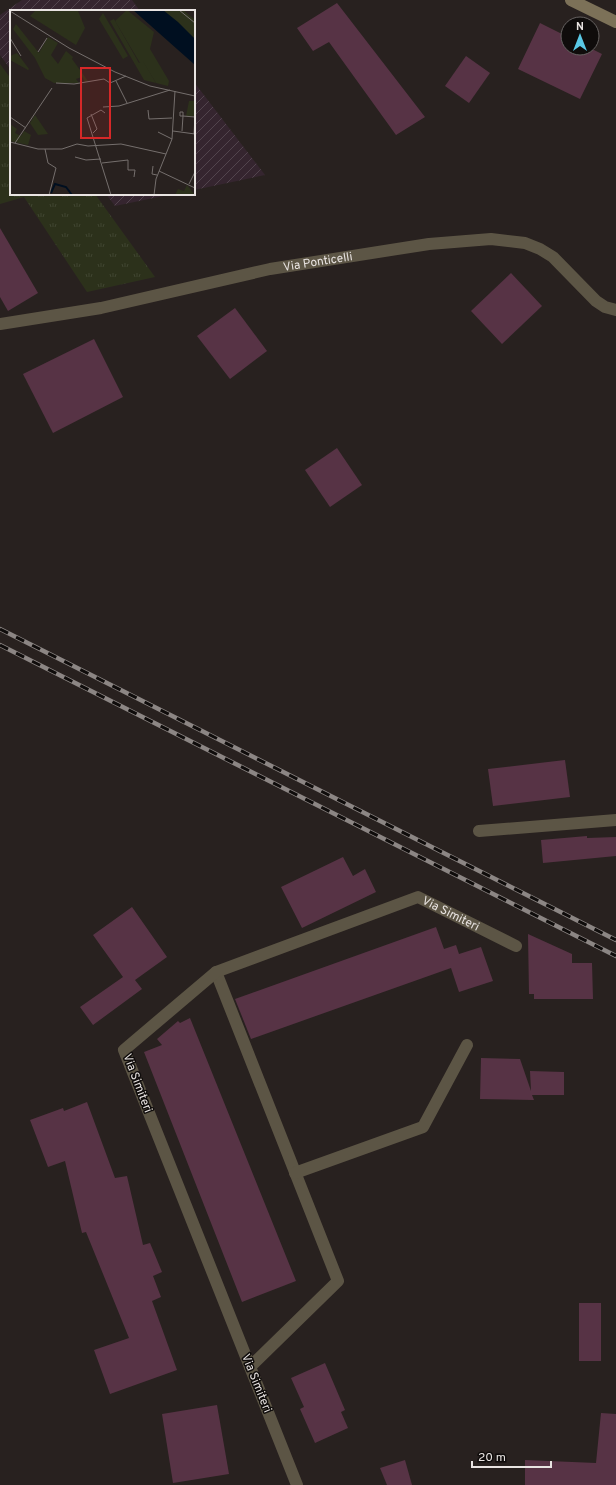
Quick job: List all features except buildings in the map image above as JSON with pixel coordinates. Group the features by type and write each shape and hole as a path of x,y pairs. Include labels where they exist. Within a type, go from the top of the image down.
{"main road":[{"path":"571,0 616,22"}],"street":[{"name":"Via Ponticelli","path":"0,324 101,308 270,269 429,244 491,239 525,243 540,249 553,257 596,301 604,307 616,310"},
{"path":"479,832 616,820"},
{"name":"Via Simiteri","path":"297,1485 124,1050 216,972 418,897 516,946"},
{"path":"216,972 338,1281 250,1367"},
{"path":"295,1173 423,1127 468,1045"}],"shaded area":[{"path":"22,0 132,0 139,10 10,10 10,69 0,55 0,15"},
{"path":"195,83 265,175 195,190"},
{"path":"107,195 168,195 115,206"}],"green space":[{"path":"0,64 10,78 10,195 96,195 155,277 87,292 24,197 0,204"}],"railway":[{"path":"0,629 616,940"},
{"path":"0,645 616,956"}]}
